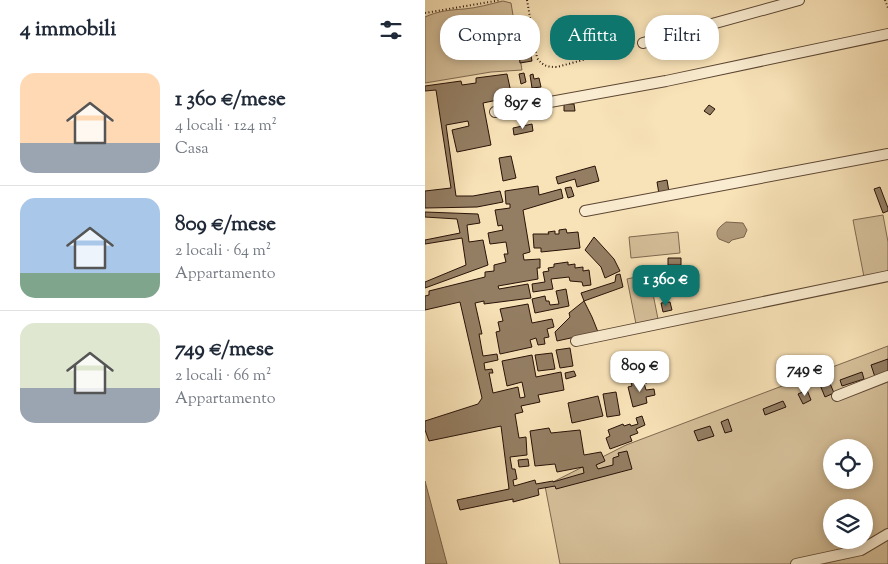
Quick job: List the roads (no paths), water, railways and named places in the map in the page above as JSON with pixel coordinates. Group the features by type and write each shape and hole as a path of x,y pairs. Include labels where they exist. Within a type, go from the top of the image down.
{"lane":[{"path":"643,43 799,0"},
{"path":"495,112 666,81 888,34"},
{"path":"585,211 888,154"},
{"path":"576,341 888,276"},
{"path":"837,396 888,376"},
{"path":"795,564 861,550 888,534"}]}
